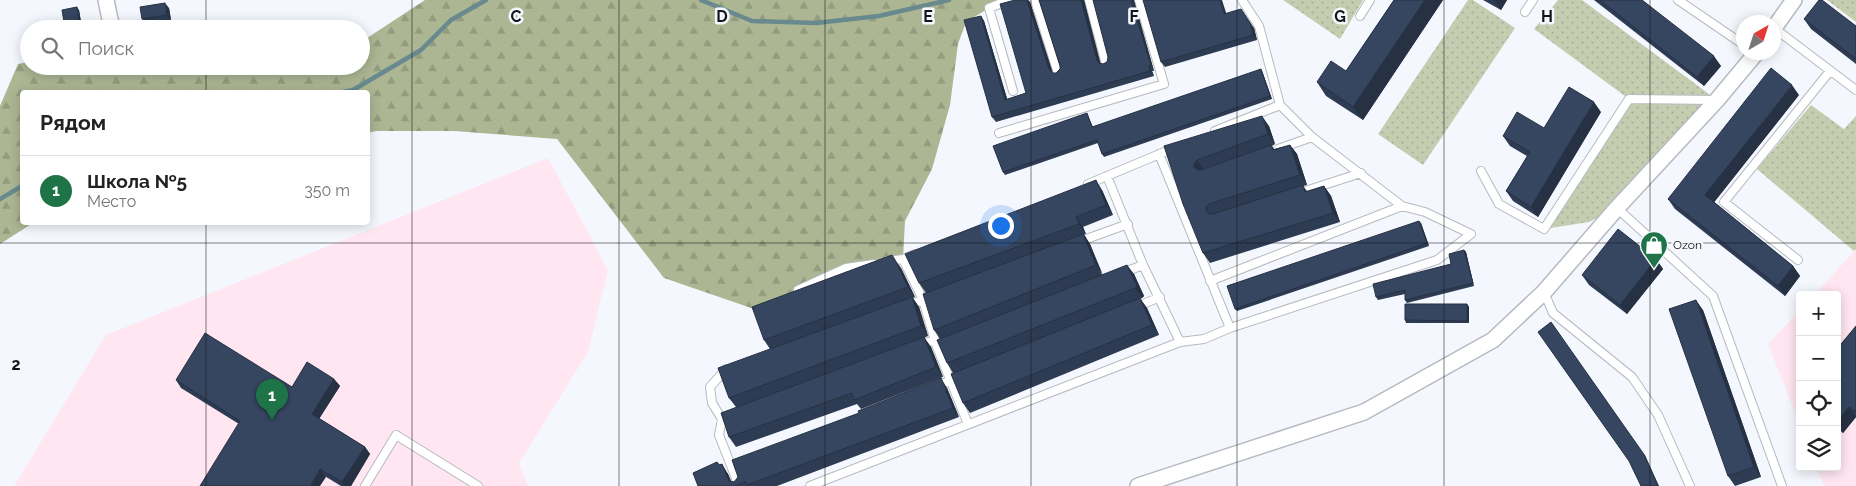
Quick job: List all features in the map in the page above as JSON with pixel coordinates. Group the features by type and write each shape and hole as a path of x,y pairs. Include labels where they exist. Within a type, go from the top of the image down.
{"street":[{"path":"106,0 110,20"},
{"path":"1781,18 1794,0"},
{"path":"1138,486 1364,412 1493,340 1544,292 1617,208 1717,100 1750,60"}],"lane":[{"path":"1009,0 989,8 1013,90"},
{"path":"1035,0 1058,73"},
{"path":"1089,0 1106,64"},
{"path":"999,133 1164,84 1140,0"},
{"path":"810,486 1180,342 1204,339 1230,328 1437,260 1471,234 1425,212 1402,206 1312,137 1280,105 1259,26 1242,0"},
{"path":"1360,16 1370,0"},
{"path":"1525,12 1533,0"},
{"path":"1678,0 1736,40"},
{"path":"1781,33 1856,90"},
{"path":"1798,260 1724,202 1830,71"},
{"path":"1481,171 1500,204 1544,229 1629,99 1717,100"},
{"path":"1211,133 1280,105"},
{"path":"1267,153 1312,137"},
{"path":"1079,187 1185,144"},
{"path":"1159,154 1230,328"},
{"path":"1294,195 1361,173"},
{"path":"1107,176 1143,264 1180,342"},
{"path":"1210,281 1402,206"},
{"path":"1617,208 1713,296 1782,486"},
{"path":"1072,245 1128,224"},
{"path":"787,294 846,268 903,259 922,251"},
{"path":"903,259 923,300 949,381 968,424"},
{"path":"1116,275 1143,264"},
{"path":"1544,292 1553,313 1632,378 1658,415 1690,486"},
{"path":"895,310 941,293"},
{"path":"1132,308 1160,297"},
{"path":"907,350 936,343 946,343"},
{"path":"732,368 724,369 710,386 712,403 722,419 719,435 739,486"},
{"path":"931,388 968,374"},
{"path":"722,419 732,416"},
{"path":"365,486 396,435 478,486"},
{"path":"728,462 739,463"}],"shaded area":[{"path":"548,158 608,270 588,352 519,463 528,486 14,486 106,335"},
{"path":"1856,249 1856,486 1824,486 1818,471 1841,471 1841,291 1818,291"},
{"path":"1796,314 1796,415 1768,344"}],"green space":[{"path":"425,0 1009,0 989,8 966,22 958,44 950,105 932,169 905,221 903,259 757,310 664,278 557,139 454,131 370,132 370,90 20,90 20,225 30,225 0,244 0,106 18,64 20,64 20,75 370,75 370,36"},
{"path":"1283,0 1363,0 1340,39"},
{"path":"1468,0 1473,0 1515,28 1423,165 1378,134"},
{"path":"1558,0 1582,0 1717,100 1617,208 1589,222 1544,229 1629,99 1534,29"},
{"path":"1827,0 1856,0 1856,22"},
{"path":"1811,105 1844,129 1856,116 1856,249 1854,251 1757,169"}],"building":[{"path":"1015,0 1027,0 1049,69 1056,73 1060,66 1039,0 1081,0 1097,60 1103,64 1107,62 1108,57 1093,0 1131,0 1151,65 1149,66 1150,71 992,117 964,20 981,16 1005,100 1026,93 1000,4"},
{"path":"1143,0 1220,0 1224,14 1241,9 1250,23 1253,35 1161,62"},
{"path":"1394,0 1425,0 1353,107 1317,82 1331,61 1346,71"},
{"path":"1600,0 1642,0 1714,56 1697,77"},
{"path":"1819,0 1822,0 1856,26 1856,59 1804,19"},
{"path":"165,3 167,15 142,19 140,7"},
{"path":"77,7 79,20 64,20 62,10"},
{"path":"1771,68 1792,85 1705,195 1793,266 1778,286 1668,199"},
{"path":"1261,69 1270,96 1102,154 1097,140 1003,172 993,146 1087,113 1092,127"},
{"path":"1569,87 1594,102 1531,207 1506,191 1530,152 1503,136 1517,112 1544,128"},
{"path":"1262,116 1268,134 1197,160 1194,167 1201,170 1271,145 1273,150 1290,145 1300,175 1209,204 1206,207 1206,211 1209,214 1213,214 1303,185 1305,192 1324,186 1333,213 1203,253 1183,204 1164,146"},
{"path":"1096,180 1106,205 1076,217 1079,224 919,283 905,254"},
{"path":"1419,221 1427,243 1235,309 1227,286"},
{"path":"1618,229 1656,259 1620,305 1582,275"},
{"path":"1083,234 1096,265 934,330 923,294"},
{"path":"1464,250 1473,283 1405,300 1405,290 1376,297 1373,284 1451,264 1449,254"},
{"path":"892,255 908,287 764,340 752,307"},
{"path":"1127,265 1137,286 1135,288 947,363 937,340"},
{"path":"912,297 921,326 729,398 718,368"},
{"path":"1140,298 1152,325 963,403 951,374"},
{"path":"1696,300 1754,467 1728,476 1669,309"},
{"path":"1405,304 1467,304 1467,321 1405,320"},
{"path":"1551,322 1643,453 1658,486 1641,486 1629,461 1538,332"},
{"path":"1856,326 1856,412 1849,407 1841,417 1841,381 1841,344"},
{"path":"205,333 292,387 307,362 334,379 312,414 365,447 342,482 320,469 310,486 200,486 240,421 176,380"},
{"path":"924,337 936,367 854,400 852,393 729,437 721,413"},
{"path":"941,378 953,408 747,485 746,481 735,486 698,486 693,473 717,462 719,465 722,464 729,481 734,482 738,477 732,460 859,413 858,411"}],"waterway":[{"path":"353,90 421,50 451,20 486,0"},
{"path":"701,0 752,21 816,23 879,16 949,0"},
{"path":"0,199 20,187"}],"place":[{"name":"Ozon","path":"1654,269"},
{"name":"Школа №5","path":"272,420"}]}
